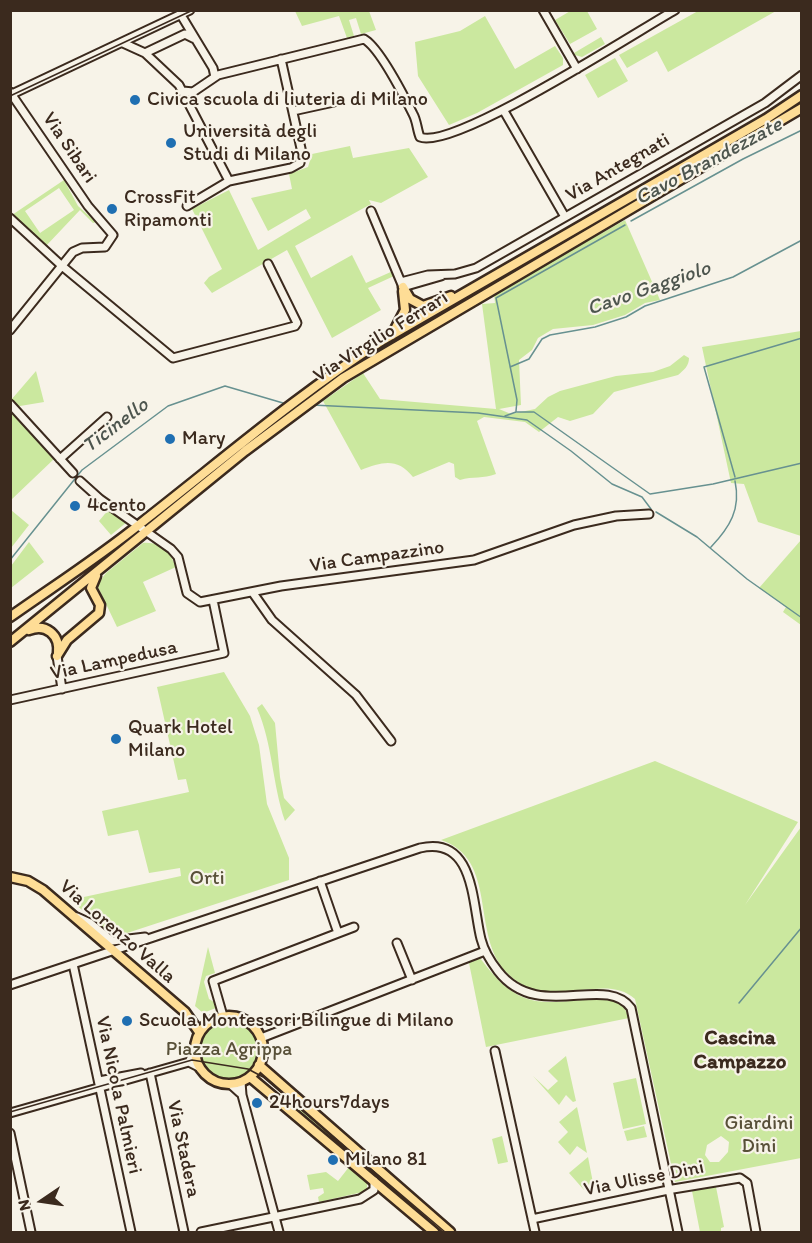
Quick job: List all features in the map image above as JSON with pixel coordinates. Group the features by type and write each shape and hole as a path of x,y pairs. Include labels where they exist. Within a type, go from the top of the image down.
{"main road":[{"name":"Via Virgilio Ferrari","path":"13,639 99,570 141,529 281,411 337,370 391,335 766,119 801,95"},
{"name":"Via Virgilio Ferrari","path":"10,617 141,529 343,378 801,108"},
{"path":"402,285 410,299 423,306 468,290"},
{"path":"391,335 405,310 402,285"},
{"path":"57,656 67,640 99,613 99,602 91,588 99,570"},
{"path":"13,639 36,627 45,627 56,639 57,656"},
{"name":"Via Lorenzo Valla","path":"10,877 25,880 40,888 184,1012 199,1032"},
{"name":"Via Lorenzo Valla","path":"184,1012 207,1023"},
{"path":"223,1016 236,1017 248,1022 261,1038 263,1050 259,1065 250,1077 241,1082 230,1084 209,1078 200,1067 195,1050 199,1032 207,1023 223,1016"},
{"path":"259,1065 450,1233"},
{"path":"250,1077 434,1233"}],"street":[{"path":"11,94 190,10"},
{"path":"543,10 577,69"},
{"path":"183,91 193,92 215,77 359,38 369,42 374,48 414,116 419,134 423,139 464,128 504,111 577,69 661,14 675,10"},
{"path":"181,15 213,68 215,77"},
{"path":"145,53 185,34 196,40"},
{"path":"123,43 145,53 183,91 229,181"},
{"path":"187,206 229,181 292,168 299,164 302,154 281,59"},
{"name":"Via Antegnati","path":"402,285 476,268 765,103 801,75"},
{"name":"Via Sibari","path":"11,94 88,206 112,232 105,248 76,250 62,266"},
{"path":"293,111 334,102"},
{"path":"504,111 565,217"},
{"path":"371,211 402,285"},
{"path":"10,218 62,266 173,358 295,326 297,323 268,264"},
{"path":"10,330 62,266"},
{"path":"10,404 73,473"},
{"path":"60,459 107,417"},
{"name":"Via Campazzino","path":"80,481 177,555 187,593 200,602 474,560 574,525 616,516 649,514"},
{"path":"253,593 272,620 356,695 391,741"},
{"name":"Via Lampedusa","path":"10,700 224,654 213,600"},
{"path":"57,656 62,689"},
{"path":"10,985 420,848 434,846 449,850 468,872 485,951 505,979 525,992 552,998 614,995 626,1002 633,1014 678,1233"},
{"path":"320,881 338,933"},
{"path":"73,916 90,923 112,941 150,937"},
{"path":"223,1016 213,981 354,927"},
{"path":"397,943 412,980"},
{"path":"261,1038 485,951"},
{"name":"Via Nicola Palmieri","path":"74,964 131,1233"},
{"path":"189,1062 195,1050"},
{"path":"495,1051 535,1233"},
{"path":"10,1113 130,1074 150,1073 189,1062 200,1067"},
{"name":"Via Stadera","path":"150,1073 184,1233"},
{"path":"241,1082 242,1095 279,1233"},
{"path":"230,1084 242,1095"},
{"path":"10,1133 31,1233"},
{"name":"Via Ulisse Dini","path":"532,1218 669,1190 743,1179 748,1186 756,1233"},
{"path":"201,1233 360,1199 374,1190 374,1181"}],"green space":[{"path":"572,10 587,11 597,29 570,44 555,20"},
{"path":"295,11 369,11 376,30 361,34 356,18 349,20 354,36 347,38 339,16 302,26"},
{"path":"698,11 776,11 668,72 657,51 627,68 619,55"},
{"path":"485,16 515,69 555,46 563,58 563,65 477,113 449,125 418,76 415,42 460,31"},
{"path":"601,37 605,44 582,57 575,55 574,53"},
{"path":"615,58 628,81 598,98 585,75"},
{"path":"350,146 353,158 409,148 428,177 381,203 369,200 371,204 295,246 311,278 352,255 366,283 393,271 394,276 368,288 381,310 332,338 287,250 212,293 204,283 222,269 192,209 229,190 258,250 311,218 306,209 268,231 251,198 292,189 289,174 308,167 312,154"},
{"path":"64,180 78,206 96,222 93,223 80,210 45,247 12,215","holes":["59,188 74,210 40,233 25,211"]},
{"path":"625,220 660,300 645,303 625,315 593,325 553,329 538,338 532,350 519,360 521,405 499,409 511,414 535,409 548,397 560,391 616,376 653,372 670,366 684,355 689,358 689,361 678,375 614,392 593,414 570,421 558,417 539,432 525,422 484,417 477,421 496,474 491,476 460,480 455,477 454,464 449,462 413,477 401,466 389,463 361,470 323,401 363,373 380,399 496,409 482,304 495,303 494,294"},
{"path":"802,331 801,536 758,522 744,484 731,483 702,347"},
{"path":"36,371 44,402 14,407 11,400"},
{"path":"11,408 51,452 54,459 11,500"},
{"path":"109,509 127,522 111,535 99,521"},
{"path":"11,510 29,525 11,548"},
{"path":"801,540 801,625 783,612 786,607 759,588"},
{"path":"29,542 44,562 11,588 11,566"},
{"path":"143,543 154,544 164,549 176,567 143,582 156,611 117,627 97,585 106,573"},
{"name":"Orti","path":"224,672 250,716 259,745 267,804 289,858 289,880 115,937 70,900 181,876 180,868 149,873 138,830 108,836 102,811 189,792 186,779 178,780 157,687"},
{"path":"262,704 275,723 284,798 295,810 285,821 266,736 257,708"},
{"name":"Giardini Dini","path":"655,761 798,822 745,905 801,827 801,1158 675,1182 635,999 622,991 607,989 540,991 523,985 507,973 496,957 489,939 478,881 471,864 459,850 441,840","holes":["721,1136 729,1142 728,1152 719,1162 710,1162 705,1155 707,1145"]},
{"path":"208,947 215,973 206,976 204,982 209,999 214,1002 216,1008 203,1013 195,1006"},
{"path":"480,958 506,986 525,998 548,1002 605,999 620,1004 629,1018 486,1047 469,963"},
{"name":"Piazza Agrippa","path":"223,1019 235,1019 251,1028 258,1038 260,1050 258,1062 251,1072 235,1081 223,1081 212,1076 203,1067 198,1056 198,1044 203,1033 212,1024"},
{"path":"566,1056 576,1101 573,1102 566,1095 559,1105 533,1076 548,1090 558,1081 548,1071"},
{"path":"636,1078 646,1124 623,1129 613,1083"},
{"path":"284,1091 398,1189 392,1196 278,1098"},
{"path":"577,1107 587,1153 577,1146 570,1155 558,1142 568,1132 559,1122"},
{"path":"644,1126 647,1137 627,1141 624,1131"},
{"path":"502,1136 508,1162 498,1164 492,1139"},
{"path":"588,1157 594,1188 584,1190 569,1173"},
{"path":"349,1167 367,1183 367,1191 319,1202 318,1197 324,1193 323,1188 310,1190 307,1175 326,1172 338,1181"},
{"path":"716,1187 724,1227 721,1228 721,1232 700,1232 692,1191"}],"waterway":[{"name":"Cavo Brandezzate","path":"631,221 743,159 802,130"},
{"name":"Cavo Brandezzate","path":"516,411 517,400 496,298 625,225"},
{"name":"Cavo Gaggiolo","path":"510,367 529,359 542,339 550,335 595,327 626,317 645,306 733,277 802,240"},
{"path":"735,477 704,367 802,338"},
{"name":"Ticinello","path":"10,560 82,470 168,406 225,386 283,403"},
{"path":"312,405 478,413 527,420 612,484 642,497 651,509"},
{"path":"505,416 516,412 534,412 650,494 713,484 802,463"},
{"path":"711,547 729,525 735,509 735,481"},
{"name":"Ticinello","path":"656,512 697,537 747,579 802,618"},
{"path":"739,1003 802,927"}],"tram line":[{"path":"10,96 193,10"},
{"path":"10,1112 192,1060 248,1069 263,1077 445,1232"}],"place":[{"name":"Civica scuola di liuteria di Milano","path":"135,100"},
{"name":"Università degli Studi di Milano","path":"171,143"},
{"name":"CrossFit Ripamonti","path":"112,209"},
{"name":"Mary","path":"170,439"},
{"name":"4cento","path":"75,506"},
{"name":"Quark Hotel Milano","path":"116,739"},
{"name":"Scuola Montessori Bilingue di Milano","path":"127,1021"},
{"name":"24hours7days","path":"257,1103"},
{"name":"Milano 81","path":"333,1160"}],"district":[{"name":"Cascina Campazzo","path":"740,1051"}]}
